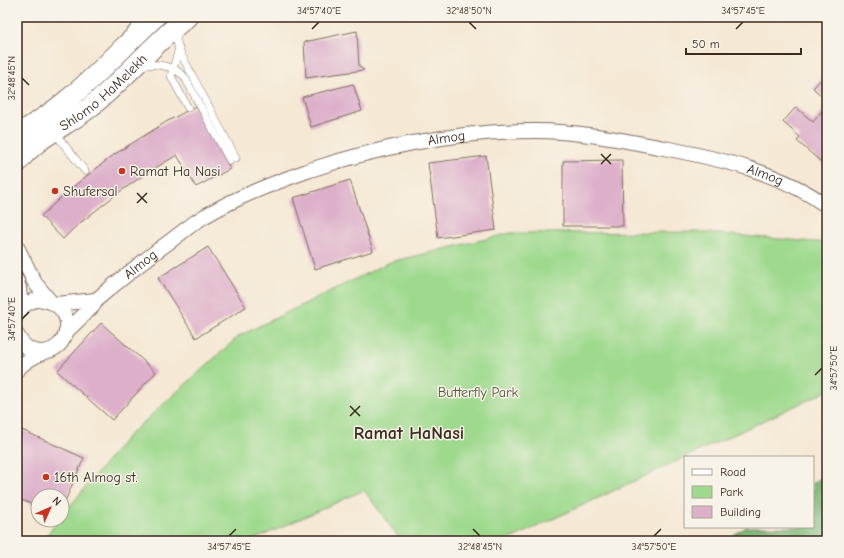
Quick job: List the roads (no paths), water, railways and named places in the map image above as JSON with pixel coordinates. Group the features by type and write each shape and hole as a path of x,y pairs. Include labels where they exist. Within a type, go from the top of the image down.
{"street":[{"name":"Shlomo HaMelekh","path":"17,134 44,117 76,93 155,17"},
{"name":"Shlomo HaMelekh","path":"17,163 32,146 88,109 182,21"},
{"name":"Almog","path":"45,352 56,348 61,343 66,332 93,306 96,300 140,263 204,217 242,196 279,181 334,162 385,148 482,132 537,131 582,134 635,142 738,165 776,178 804,192 827,206"},
{"path":"17,247 35,283 53,303 60,308 66,319 66,332"},
{"path":"17,281 19,288 19,312"},
{"path":"19,312 25,305 34,300 45,300 53,303 96,300"},
{"path":"17,335 20,341 28,348 39,352 45,352"},
{"path":"17,370 34,356 45,352"}],"lane":[{"path":"134,67 156,64 164,65 173,67 184,76 233,160 179,48 176,35 182,21"},
{"path":"179,48 171,76 188,108"},
{"path":"54,131 85,171"}],"place":[{"name":"Ramat Ha Nasi","path":"122,171"},
{"name":"Shufersal","path":"55,191"},
{"name":"16th Almog st.","path":"46,477"}],"district":[{"name":"Ramat HaNasi","path":"409,433"}],"park label":[{"name":"Butterfly Park","path":"478,392"}]}
